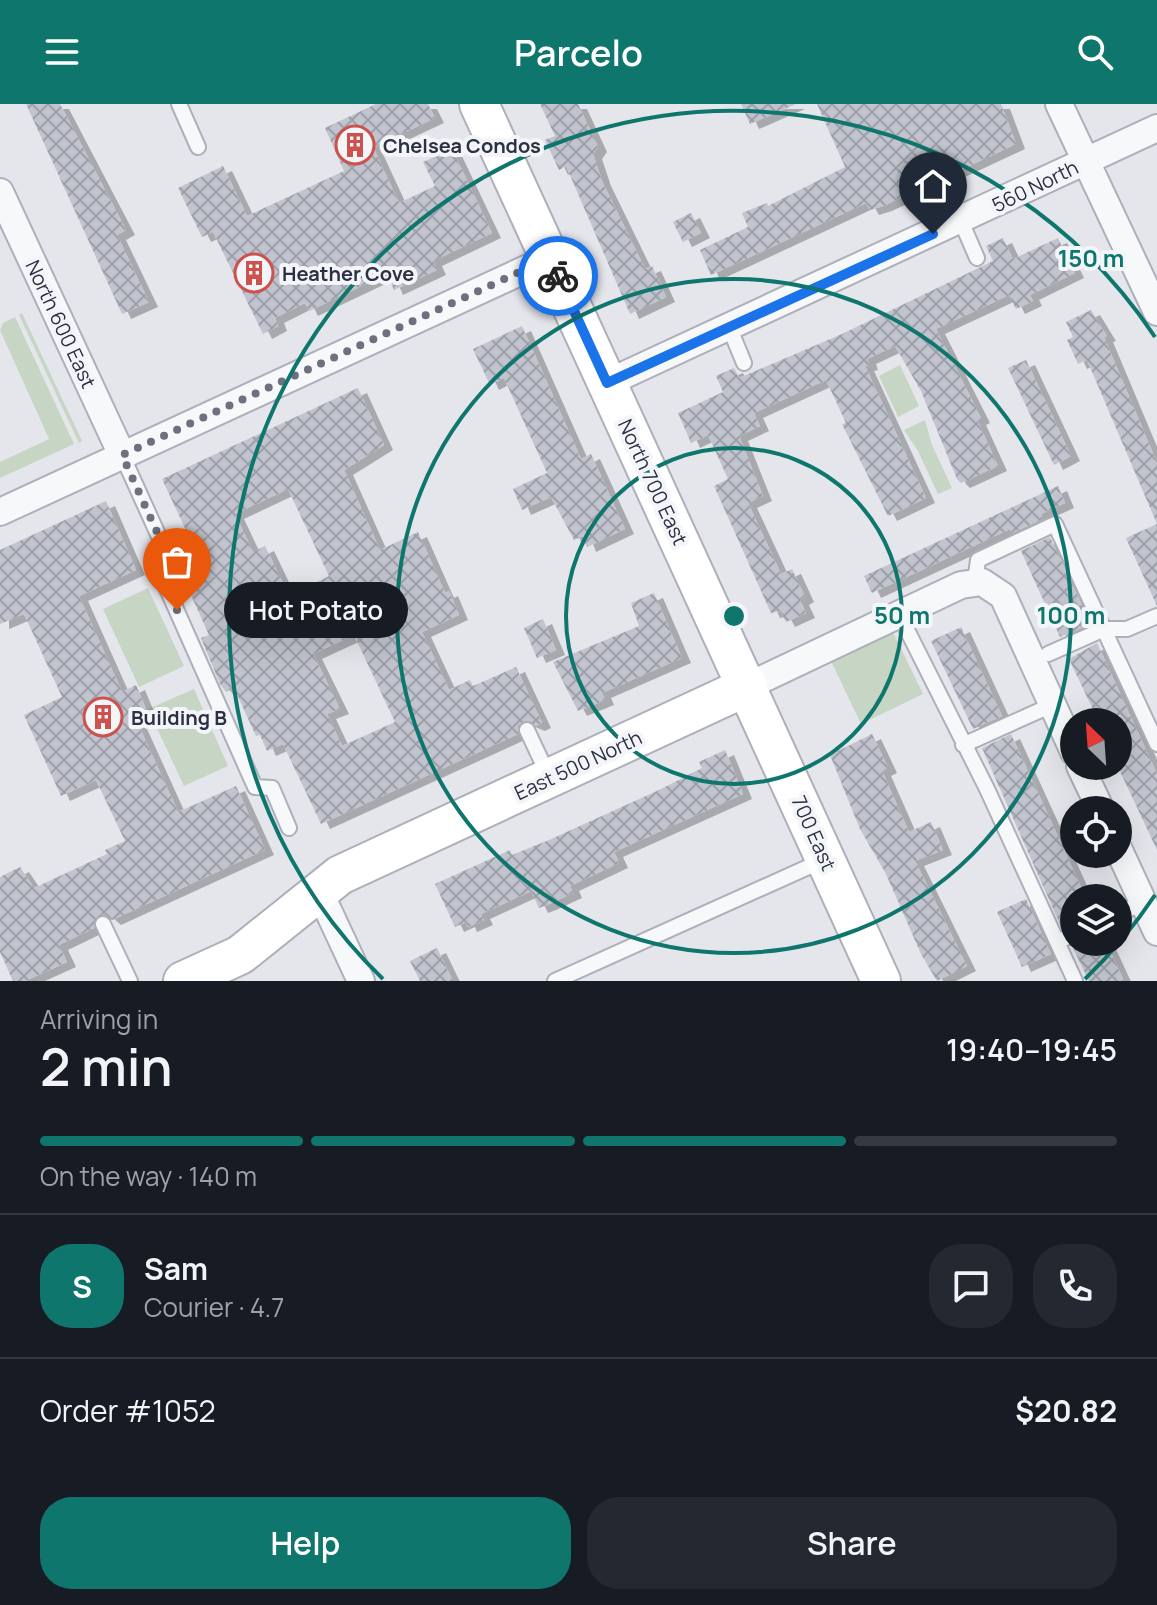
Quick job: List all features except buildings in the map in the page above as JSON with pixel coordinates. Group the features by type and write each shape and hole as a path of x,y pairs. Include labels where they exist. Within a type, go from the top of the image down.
{"street":[{"name":"North 700 East","path":"479,104 748,686"},
{"path":"1059,104 1157,312"},
{"name":"560 North","path":"607,383 730,329 1157,128"},
{"name":"North 600 East","path":"0,192 122,455"},
{"path":"0,512 550,258"},
{"path":"982,583 1003,596 1060,722"},
{"name":"East 500 North","path":"183,981 240,955 340,875 900,616 982,583"},
{"name":"700 East","path":"748,686 881,981"},
{"path":"1127,868 1157,932"},
{"path":"320,893 361,981"}],"lane":[{"path":"179,104 198,147"},
{"path":"961,221 977,258"},
{"path":"730,329 744,363"},
{"path":"122,455 171,563 164,582 255,787 272,788 289,828"},
{"path":"982,583 978,560 1055,524 1157,744"},
{"path":"900,616 987,789 1075,981"},
{"path":"1048,654 1104,629 1127,629 1157,616"},
{"path":"963,745 1052,705"},
{"path":"527,730 549,778"},
{"path":"555,981 826,859"},
{"path":"1132,908 1143,903"},
{"path":"103,924 130,981"},
{"path":"588,966 595,981"}],"green space":[{"path":"22,313 82,441 79,443 19,315"},
{"path":"15,317 74,444 0,478 0,462 49,439 0,330 3,323"},
{"path":"900,365 919,406 898,417 879,376"},
{"path":"925,420 932,445 952,488 938,494 918,451 904,430"},
{"path":"148,588 184,666 139,687 103,609"},
{"path":"893,632 923,694 861,724 831,661"},
{"path":"194,689 228,766 184,786 148,709"}],"way so far":[{"path":"177,610 164,582 171,563 122,455 528,267 550,258 558,276"}],"place":[{"name":"Chelsea Condos","path":"355,145"},
{"name":"Heather Cove","path":"254,273"},
{"name":"Hot Potato","path":"177,610"},
{"name":"Building B","path":"103,717"}],"route":[{"path":"558,276 607,383 933,234"}]}
